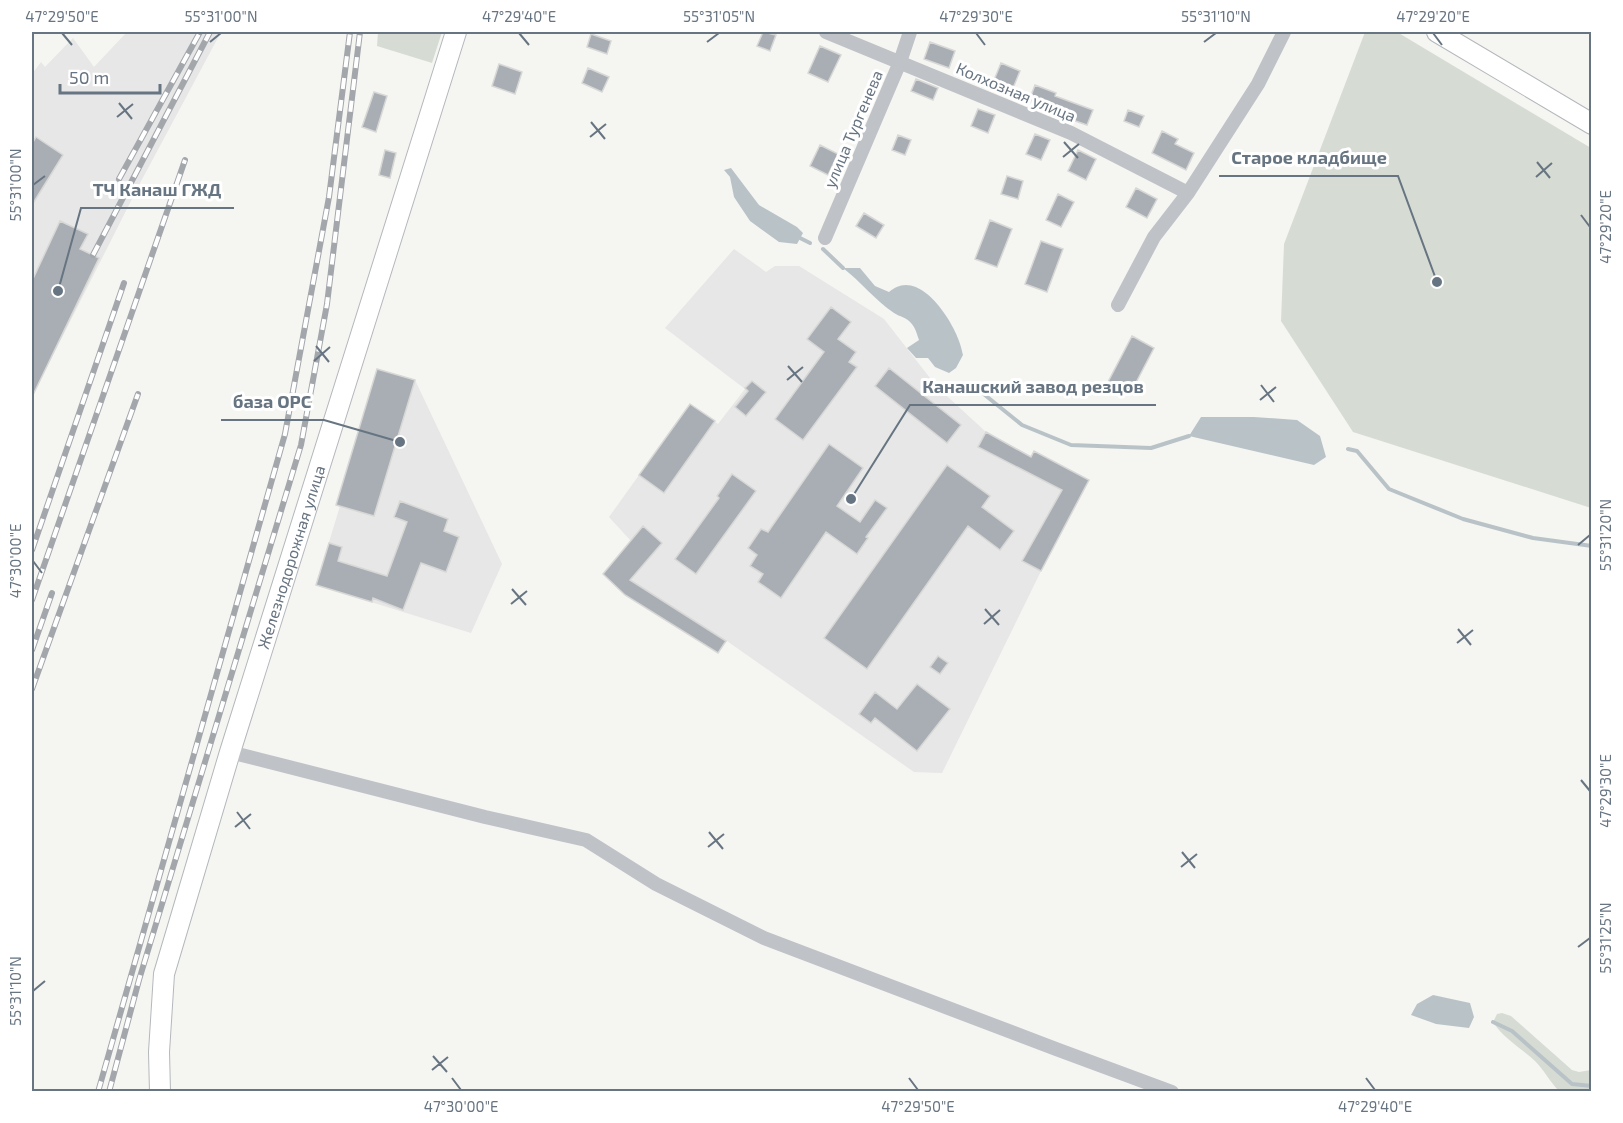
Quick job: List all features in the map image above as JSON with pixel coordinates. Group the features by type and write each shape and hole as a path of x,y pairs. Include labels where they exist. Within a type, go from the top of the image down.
{"street":[{"name":"Железнодорожная улица","path":"159,1092 164,974 230,752 456,32"},
{"name":"Колхозная улица","path":"826,32 1071,133 1188,194"},
{"name":"улица Тургенева","path":"825,238 900,62 910,32"},
{"path":"1118,305 1154,237 1188,194 1258,84 1284,32"},
{"path":"1437,32 1592,124"},
{"path":"230,752 485,817 586,840 656,884 764,938 1172,1092"}],"shaded area":[{"path":"127,32 221,32 139,185 32,397 32,74 41,62 45,67 73,38 94,67"},
{"path":"378,32 442,32 432,63 377,46"},
{"path":"1365,32 1397,32 1591,148 1591,508 1353,432 1281,321 1284,244"},
{"path":"731,168 759,205 797,227 803,233 797,244 779,242 750,221 734,197 730,177 724,170"},
{"path":"734,249 766,272 775,266 799,266 884,319 937,387 986,432 1031,456 1034,451 1089,480 1041,571 942,773 914,772 727,641 718,653 625,595 603,574 631,541 609,517 690,404 718,424 745,389 665,328"},
{"path":"843,268 860,268 875,286 889,292 906,285 916,287 935,301 951,323 961,345 963,355 956,368 949,373 935,367 928,358 916,358 907,348 919,340 912,325 907,319 887,308"},
{"path":"377,369 415,380 502,564 471,633 316,585 340,506 336,505"},
{"path":"1201,417 1297,420 1320,436 1326,457 1314,465 1189,436"},
{"path":"1433,995 1470,1003 1474,1017 1469,1028 1436,1024 1411,1015 1417,1004"},
{"path":"1497,1014 1511,1016 1572,1070 1579,1072 1591,1070 1591,1091 1559,1091 1535,1061 1497,1028 1493,1022"}],"building":[{"path":"763,32 776,35 770,51 757,46"},
{"path":"591,34 611,41 607,54 587,47"},
{"path":"930,42 955,51 949,68 924,59"},
{"path":"820,46 841,55 828,82 808,73"},
{"path":"1001,63 1020,71 1011,93 992,85"},
{"path":"499,64 522,72 515,94 492,86"},
{"path":"588,68 609,77 602,92 582,83"},
{"path":"916,79 938,88 933,100 911,91"},
{"path":"1035,85 1056,93 1055,96 1093,110 1087,125 1064,117 1066,114 1029,101"},
{"path":"374,92 387,96 376,132 362,127"},
{"path":"978,109 995,115 988,133 971,126"},
{"path":"1128,110 1144,116 1139,127 1124,121"},
{"path":"1162,131 1178,139 1175,144 1194,153 1186,170 1152,153"},
{"path":"1035,134 1050,140 1041,160 1026,154"},
{"path":"898,135 911,140 905,155 892,150"},
{"path":"36,137 63,155 32,205 32,144"},
{"path":"820,145 838,154 828,175 810,166"},
{"path":"385,150 396,153 390,178 379,175"},
{"path":"1078,150 1096,159 1086,180 1068,171"},
{"path":"1007,176 1023,181 1018,199 1001,194"},
{"path":"1136,188 1157,199 1147,218 1126,207"},
{"path":"1058,194 1074,202 1061,227 1046,220"},
{"path":"864,213 884,225 876,238 856,226"},
{"path":"990,220 1012,229 997,267 975,259"},
{"path":"60,221 88,234 80,249 99,258 32,397 32,281"},
{"path":"1041,241 1063,249 1047,292 1025,284"},
{"path":"831,307 851,322 838,339 856,352 849,362 857,367 803,440 775,419 824,352 807,339"},
{"path":"1132,336 1154,348 1130,394 1108,382"},
{"path":"889,368 961,425 947,443 875,386"},
{"path":"377,369 415,380 374,516 336,505"},
{"path":"752,381 766,392 746,416 735,407 748,391 745,388"},
{"path":"690,404 715,421 664,493 639,475"},
{"path":"986,432 1031,457 1034,451 1089,480 1041,571 1022,561 1062,490 978,447"},
{"path":"829,444 863,468 837,506 860,522 875,500 887,508 857,554 826,532 781,598 758,582 763,574 750,566 757,555 748,548 761,529 768,532"},
{"path":"947,465 990,496 982,507 1014,531 1000,550 968,526 867,669 824,638"},
{"path":"732,474 756,491 696,574 675,559 719,498 717,496"},
{"path":"400,501 448,519 444,531 459,537 446,572 421,563 403,610 373,598 372,602 316,585 329,543 342,547 338,561 387,576 407,522 394,517"},
{"path":"643,526 662,543 630,580 726,641 718,653 625,595 603,574"},
{"path":"938,656 948,663 940,674 930,667"},
{"path":"917,684 950,709 917,751 875,718 871,723 859,714 875,692 897,709"}],"waterway":[{"path":"800,238 810,243"},
{"path":"823,249 843,268"},
{"path":"975,387 1022,425 1071,445 1151,448 1189,436"},
{"path":"1348,449 1357,451 1389,489 1463,519 1533,538 1592,546"},
{"path":"1493,1022 1512,1031 1572,1084 1592,1086"}],"railway":[{"path":"119,179 200,32"},
{"path":"93,255 210,32"},
{"path":"98,1092 285,434 329,197 350,32"},
{"path":"109,1092 139,980 301,445 327,304 360,32"},
{"path":"32,600 185,160"},
{"path":"32,550 124,283"},
{"path":"32,689 138,394"},
{"path":"32,650 52,593"}],"place":[{"name":"Старое кладбище","path":"1437,282"},
{"name":"ТЧ Канаш ГЖД","path":"58,291"},
{"name":"база ОРС","path":"400,442"},
{"name":"Канашский завод резцов","path":"851,499"}]}
